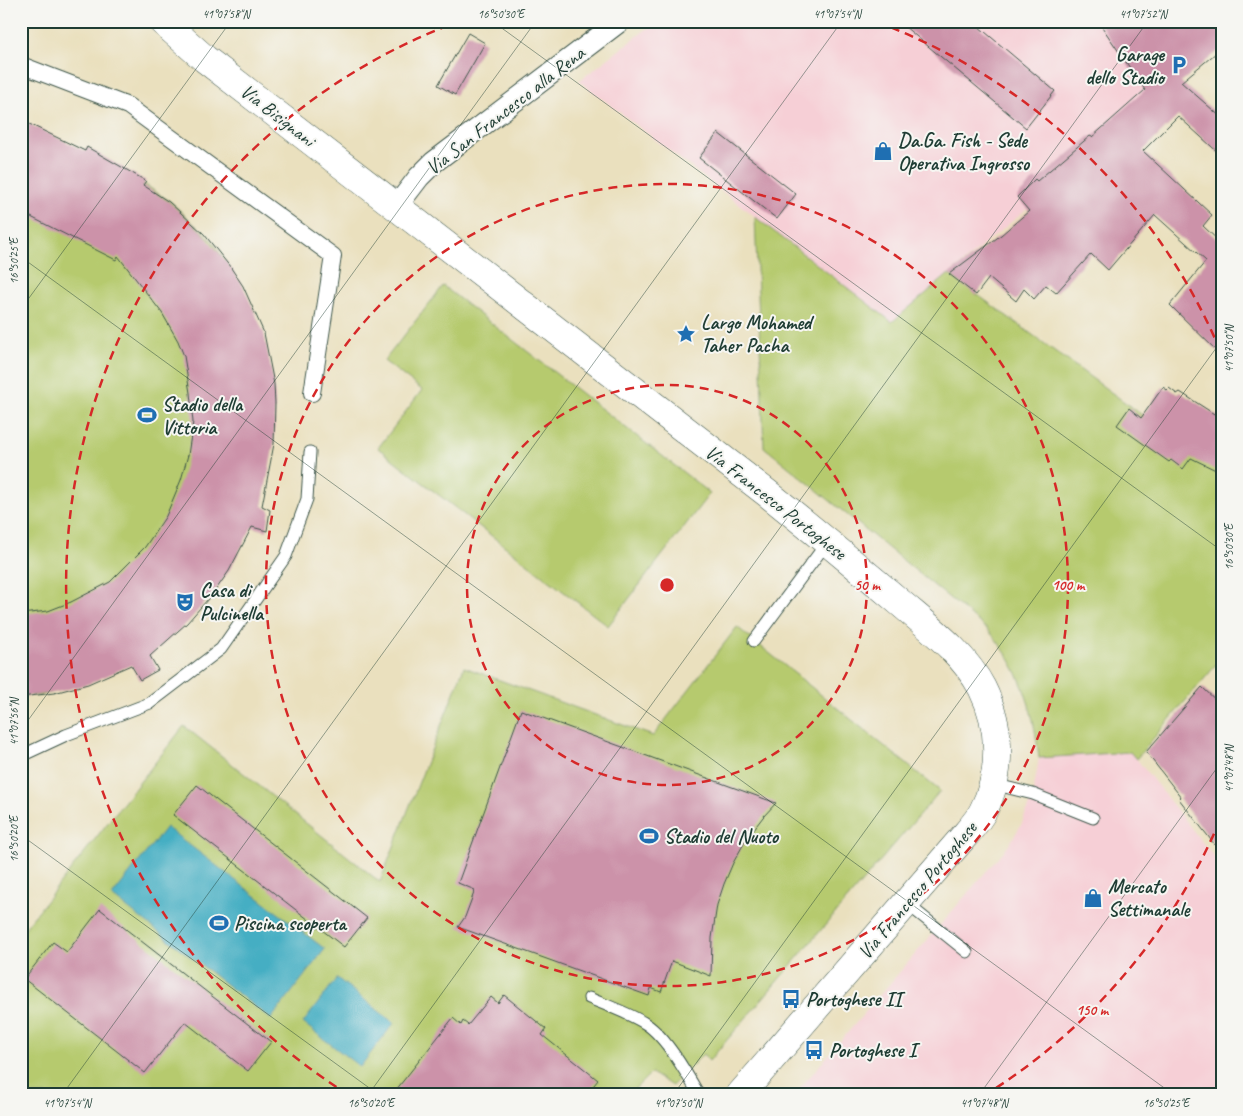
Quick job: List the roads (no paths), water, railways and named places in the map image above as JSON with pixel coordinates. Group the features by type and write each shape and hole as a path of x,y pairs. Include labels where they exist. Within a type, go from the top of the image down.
{"street":[{"name":"Via Bisignani","path":"162,21 190,48 396,206"},
{"name":"Via San Francesco alla Rena","path":"396,206 429,166 620,21"},
{"path":"21,65 128,106 333,256 312,393"},
{"name":"Via Francesco Portoghese","path":"396,206 828,541 929,628 960,658 980,684 992,708 998,736 997,762 993,784 978,819 740,1095"}],"lane":[{"path":"21,756 66,735 150,703 222,649 286,556 307,499 310,452"},
{"path":"754,641 828,541"},
{"path":"993,784 1033,794 1094,818"},
{"path":"906,903 967,952"},
{"path":"590,998 646,1024 658,1034 686,1072 699,1095"}],"water":[{"name":"Piscina scoperta","path":"166,827 325,949 271,1019 112,896"},
{"path":"337,978 394,1023 360,1067 303,1023"}],"place":[{"name":"Garage dello Stadio","path":"1179,65"},
{"name":"Da.Ga. Fish - Sede Operativa Ingrosso","path":"883,151"},
{"name":"Largo Mohamed Taher Pacha","path":"686,334"},
{"name":"Stadio della Vittoria","path":"147,415"},
{"name":"Casa di Pulcinella","path":"185,602"},
{"name":"Stadio del Nuoto","path":"649,836"},
{"name":"Mercato Settimanale","path":"1093,898"},
{"name":"Piscina scoperta","path":"219,923"},
{"name":"Portoghese II","path":"791,999"},
{"name":"Portoghese I","path":"814,1050"}]}
